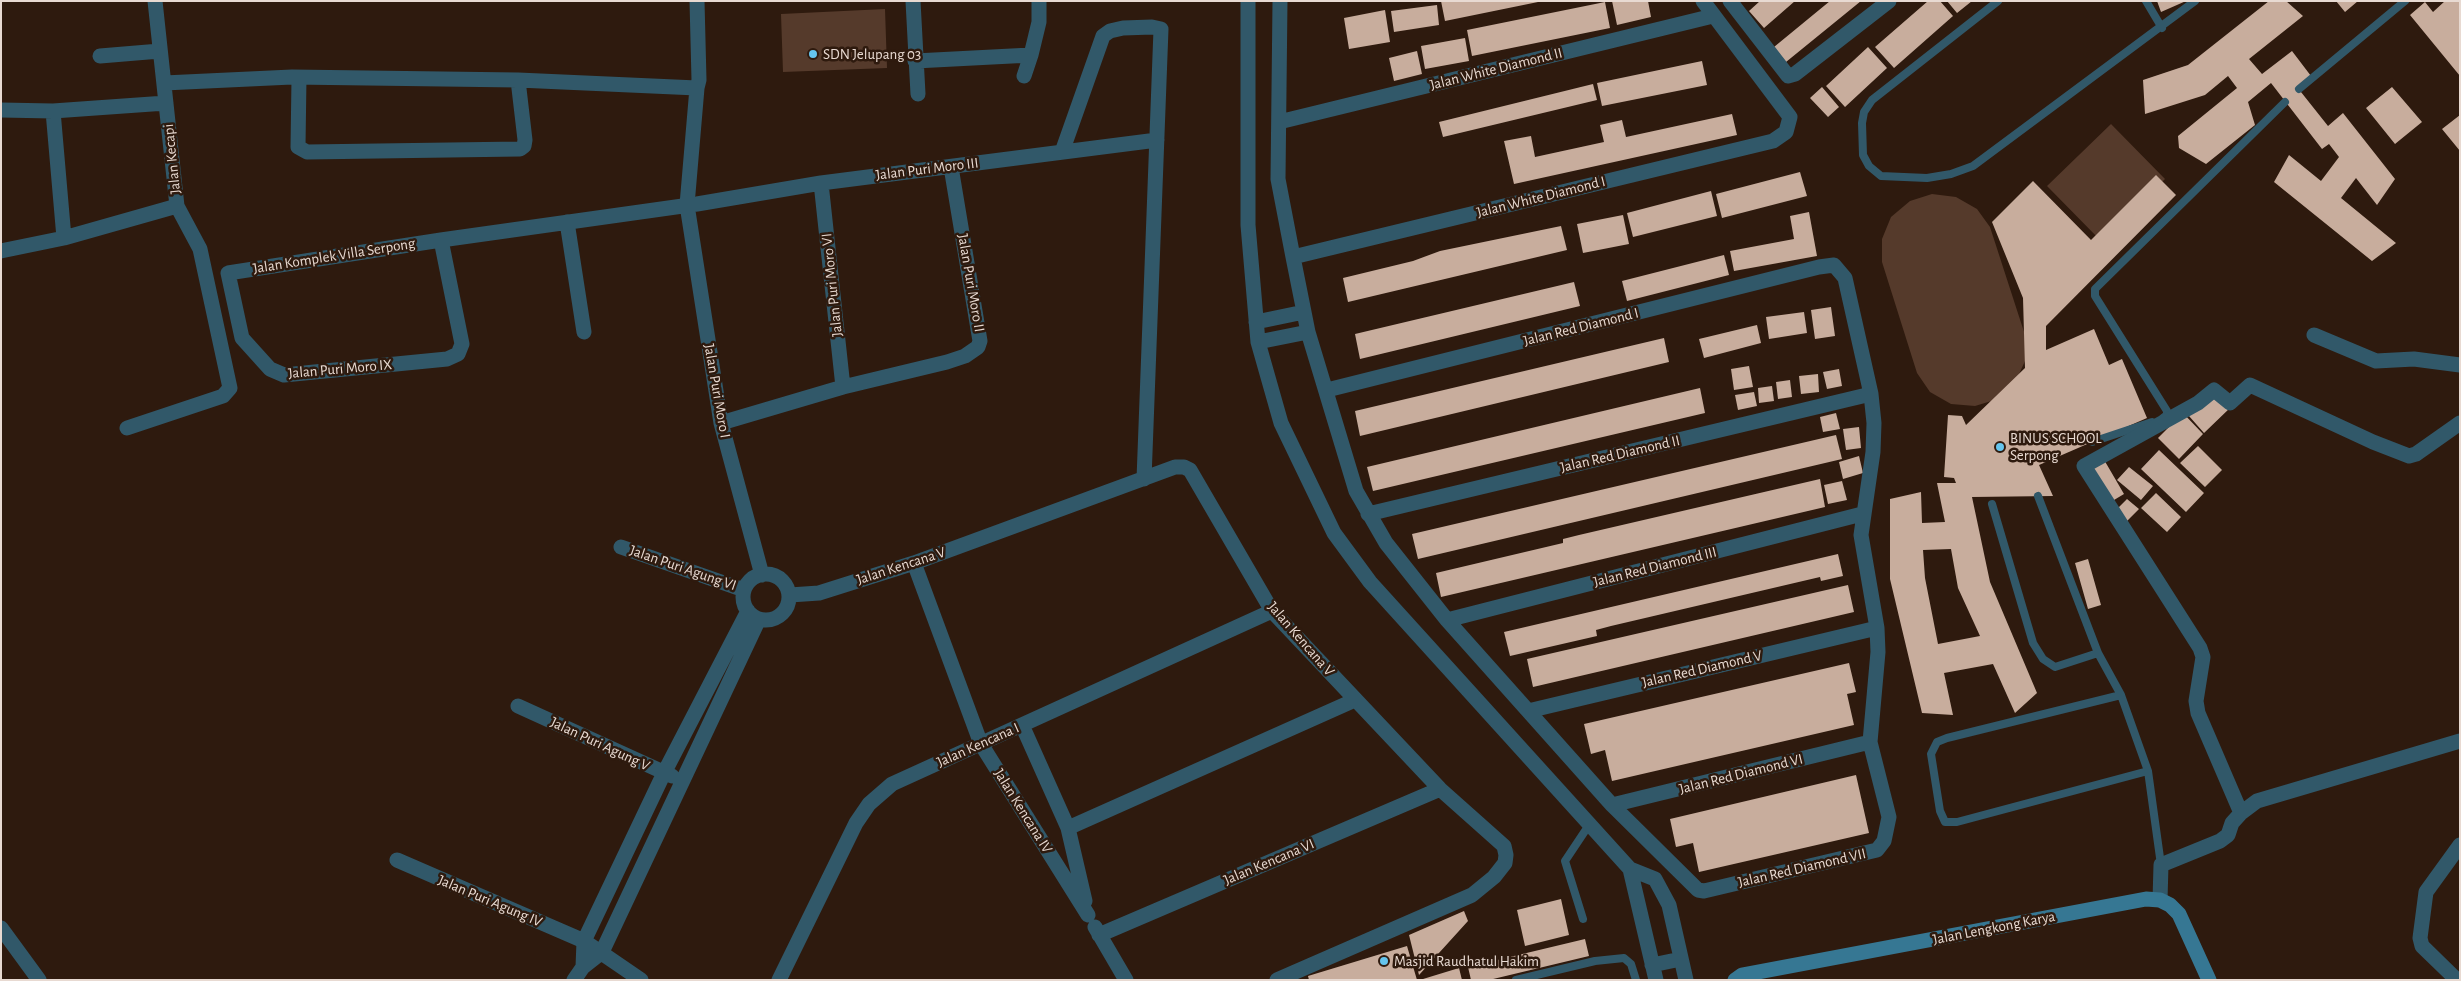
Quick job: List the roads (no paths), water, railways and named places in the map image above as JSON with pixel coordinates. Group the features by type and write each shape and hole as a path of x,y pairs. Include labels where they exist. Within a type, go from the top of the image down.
{"street":[{"name":"Jalan Kecapi","path":"127,428 223,396 230,388 200,249 177,206 155,1"},
{"name":"Jalan Puri Moro I","path":"697,1 699,80 697,88 692,204 721,423 762,575"},
{"path":"913,1 918,94"},
{"path":"1024,76 1039,22 1039,1"},
{"path":"1248,1 1248,225 1258,342 1281,423 1334,533 1370,582 1630,869 1653,877 1657,882 1670,908 1686,980"},
{"path":"1280,1 1278,179 1308,332 1356,491 1386,543 1447,620 1612,805"},
{"path":"1703,1 1713,16"},
{"path":"1730,1 1784,74 1792,76 1890,1"},
{"name":"Jalan White Diamond II","path":"1279,122 1713,16"},
{"name":"Jalan White Diamond I","path":"1293,257 1773,140 1786,132 1790,118 1713,16"},
{"path":"1062,152 1103,36 1110,31 1123,28 1152,27 1161,29 1144,479"},
{"path":"100,56 160,51"},
{"path":"915,61 1031,55"},
{"path":"164,83 299,78 518,80 697,88"},
{"path":"299,78 298,147 302,150 520,149 524,146 526,140 518,80"},
{"path":"1,110 53,111 166,103"},
{"path":"53,111 64,238"},
{"name":"Jalan Puri Moro III","path":"692,204 821,182 1156,140"},
{"name":"Jalan Puri Moro II","path":"842,387 947,362 965,356 978,347 980,340 951,166"},
{"name":"Jalan Puri Moro VI","path":"821,182 842,387"},
{"path":"584,332 568,222 692,204"},
{"path":"1,251 64,238 177,206"},
{"name":"Jalan Komplek Villa Serpong","path":"228,272 568,222"},
{"name":"Jalan Puri Moro IX","path":"228,272 242,338 270,369 284,375 447,359 458,354 462,344 441,240"},
{"name":"Jalan Red Diamond I","path":"1327,390 1819,267 1834,266 1845,278 1871,394"},
{"path":"1256,322 1304,312"},
{"path":"1258,342 1308,332"},
{"path":"2314,335 2376,361 2414,359 2460,365"},
{"path":"2242,813 2198,713 2196,701 2203,657 2200,648 2084,466 2198,403 2214,390 2230,403 2250,385 2373,442 2409,456 2436,442 2460,423"},
{"path":"721,423 842,387"},
{"path":"1870,742 1878,652 1877,628 1861,535 1862,514 1873,452 1874,423 1871,394"},
{"name":"Jalan Red Diamond II","path":"1368,514 1871,394"},
{"name":"Jalan Kencana V","path":"789,599 914,563 1176,467 1184,467 1190,470 1272,611 1440,789 1504,846 1505,863 1494,877 1472,895 1277,980"},
{"name":"Jalan Red Diamond III","path":"1447,620 1862,514"},
{"name":"Jalan Puri Agung VI","path":"621,547 744,590"},
{"name":"Jalan Kencana IV","path":"914,563 981,744 1088,915 1126,980"},
{"path":"772,574 780,578 787,586 789,599 781,615 771,620 754,615 744,604 744,590 751,580 762,575 772,574"},
{"name":"Jalan Kencana I","path":"779,980 856,823 869,804 892,784 1272,611"},
{"path":"583,967 584,941 664,773 754,615"},
{"path":"574,980 583,967 602,952 682,781 754,615"},
{"name":"Jalan Red Diamond V","path":"1528,711 1877,628"},
{"path":"1068,828 1355,700"},
{"name":"Jalan Puri Agung V","path":"518,706 682,781"},
{"name":"Jalan Kencana IV","path":"1022,725 1068,828 1088,915"},
{"path":"2209,980 2179,914 2170,905 2160,900 2160,859 2220,841 2228,835 2232,823 2257,801 2460,741"},
{"name":"Jalan Red Diamond VI","path":"1612,805 1870,742"},
{"name":"Jalan Red Diamond VII","path":"1612,805 1693,887 1704,891 1877,850 1884,841 1888,830 1888,817 1870,742"},
{"name":"Jalan Kencana VI","path":"1099,935 1440,789"},
{"path":"2457,980 2422,946 2420,938 2426,892 2460,845"},
{"name":"Jalan Puri Agung IV","path":"397,860 584,941 641,980"},
{"path":"1630,869 1656,980"},
{"name":"Jalan Lengkong Karya","path":"1735,980 1742,975 2137,901 2160,900"},
{"path":"1,928 39,980"},
{"path":"1652,965 1681,959"}],"lane":[{"path":"1998,1 1872,100 1864,112 1862,123 1863,155 1869,166 1881,176 1926,178 1951,174 1973,166 2162,28 2195,1"},
{"path":"2146,1 2162,28"},
{"path":"2299,89 2400,3"},
{"path":"2092,442 2167,415 2167,411 2094,296 2096,289 2285,102"},
{"path":"2038,496 2098,653 2121,695 2148,771 2160,859"},
{"path":"1992,504 2033,643 2043,659 2054,667 2098,653"},
{"path":"2121,695 1937,742 1932,754 1940,811 1945,822 1957,822 2148,771"},
{"path":"1584,919 1565,860 1589,825"},
{"path":"1516,980 1595,961 1624,958 1631,964 1636,980"}],"place":[{"name":"SDN Jelupang 03","path":"813,54"},
{"name":"BINUS SCHOOL Serpong","path":"2000,447"},
{"name":"Masjid Raudhatul Hakim","path":"1384,961"}]}
